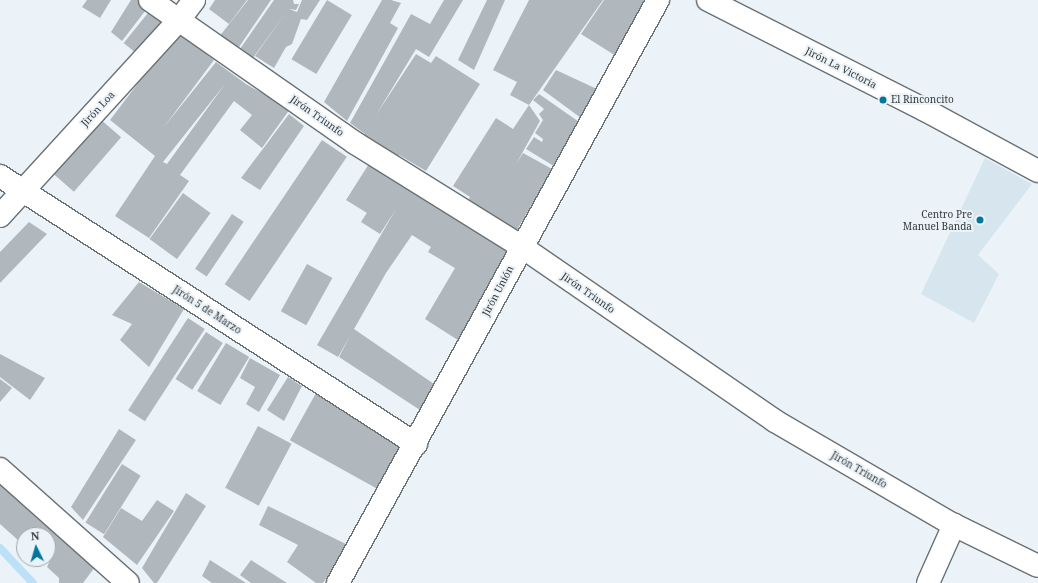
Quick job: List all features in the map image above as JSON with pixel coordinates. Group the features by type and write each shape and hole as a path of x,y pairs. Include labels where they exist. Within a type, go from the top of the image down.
{"street":[{"name":"Jirón Triunfo","path":"150,0 355,143 522,247 775,421 954,525 1038,566"},
{"name":"Jirón Loa","path":"0,216 179,20 194,0"},
{"name":"Jirón Unión","path":"338,583 416,444 522,247 658,0"},
{"name":"Jirón La Victoria","path":"708,0 925,110 1038,171"},
{"name":"Jirón 5 de Marzo","path":"0,176 22,192 416,444"},
{"path":"0,469 128,583"},
{"path":"928,583 954,525"}],"shaded area":[{"name":"Centro Pre Manuel Banda","path":"985,158 1032,184 978,255 999,274 974,323 921,294"}],"building":[{"path":"87,0 111,0 100,18 82,7"},
{"path":"131,0 139,0 149,6 122,41 111,32"},
{"path":"215,0 247,0 229,24 209,9"},
{"path":"248,0 271,0 237,50 219,37"},
{"path":"274,0 293,0 294,4 299,4 296,10 289,9 297,12 302,0 320,0 307,20 301,19 292,44 286,47 274,68 255,56 287,11 253,58 240,49"},
{"path":"327,0 352,15 316,74 291,59"},
{"path":"382,0 391,0 401,3 390,23 398,28 347,121 324,102"},
{"path":"444,0 463,0 429,57 416,49 376,115 416,54 431,63 436,56 480,84 426,171 399,155 397,158 363,137 365,134 350,123 411,14 430,24"},
{"path":"487,0 505,0 474,70 458,60"},
{"path":"529,0 603,0 529,105 510,95 517,82 493,70"},
{"path":"604,0 647,0 616,56 581,34"},
{"path":"152,8 167,20 138,55 124,43"},
{"path":"177,32 214,60 164,127 216,62 246,84 290,109 262,148 240,130 252,115 234,101 180,175 189,181 149,238 115,216 155,156 110,120","holes":["225,84 167,164 163,162"]},
{"path":"556,70 599,90 581,118 543,90"},
{"path":"539,94 582,124 557,168 526,149 534,137 542,142 543,139 535,133 543,120 539,114 544,109 533,100"},
{"path":"529,105 540,121 516,164 523,153 552,169 517,230 468,201 470,197 453,186 496,118 513,129"},
{"path":"289,114 304,126 260,190 241,178"},
{"path":"100,119 121,137 74,192 53,173"},
{"path":"322,140 347,157 250,301 225,284"},
{"path":"372,159 515,246 464,344 425,319 455,268 428,252 431,247 412,235 386,273 354,329 434,384 423,412 339,357 350,336 338,357 317,345 396,209 380,234 361,222 367,213 346,200"},
{"path":"183,193 211,213 177,259 149,239"},
{"path":"232,214 244,222 207,277 195,269"},
{"path":"29,222 47,234 0,283 0,252"},
{"path":"307,264 332,278 306,325 281,311"},
{"path":"139,282 184,309 149,367 120,340 132,324 112,315"},
{"path":"188,318 205,329 145,421 128,410"},
{"path":"206,332 223,343 192,390 176,379"},
{"path":"226,343 249,357 220,405 197,391"},
{"path":"0,354 45,378 30,400 0,377"},
{"path":"250,358 280,375 259,412 246,404 255,387 240,378"},
{"path":"288,377 302,386 284,421 267,410"},
{"path":"0,379 12,388 0,402"},
{"path":"316,393 408,444 382,491 290,440"},
{"path":"258,426 292,444 259,506 225,488"},
{"path":"119,429 136,440 83,520 71,507"},
{"path":"122,464 141,476 104,534 85,523"},
{"path":"0,479 52,527 16,527 16,538 0,524"},
{"path":"186,493 206,506 157,583 154,583 142,568"},
{"path":"157,500 174,511 137,565 103,537 121,508 142,521"},
{"path":"268,506 346,544 336,564 323,583 316,583 287,562 298,545 259,525"},
{"path":"56,531 95,567 83,583 59,583 59,578 47,567 56,567"},
{"path":"210,560 246,583 212,583 202,576"},
{"path":"251,560 287,583 251,583 240,575"}],"waterway":[{"path":"0,548 33,583"}],"place":[{"name":"El Rinconcito","path":"883,100"},
{"name":"Centro Pre Manuel Banda","path":"980,220"}]}
